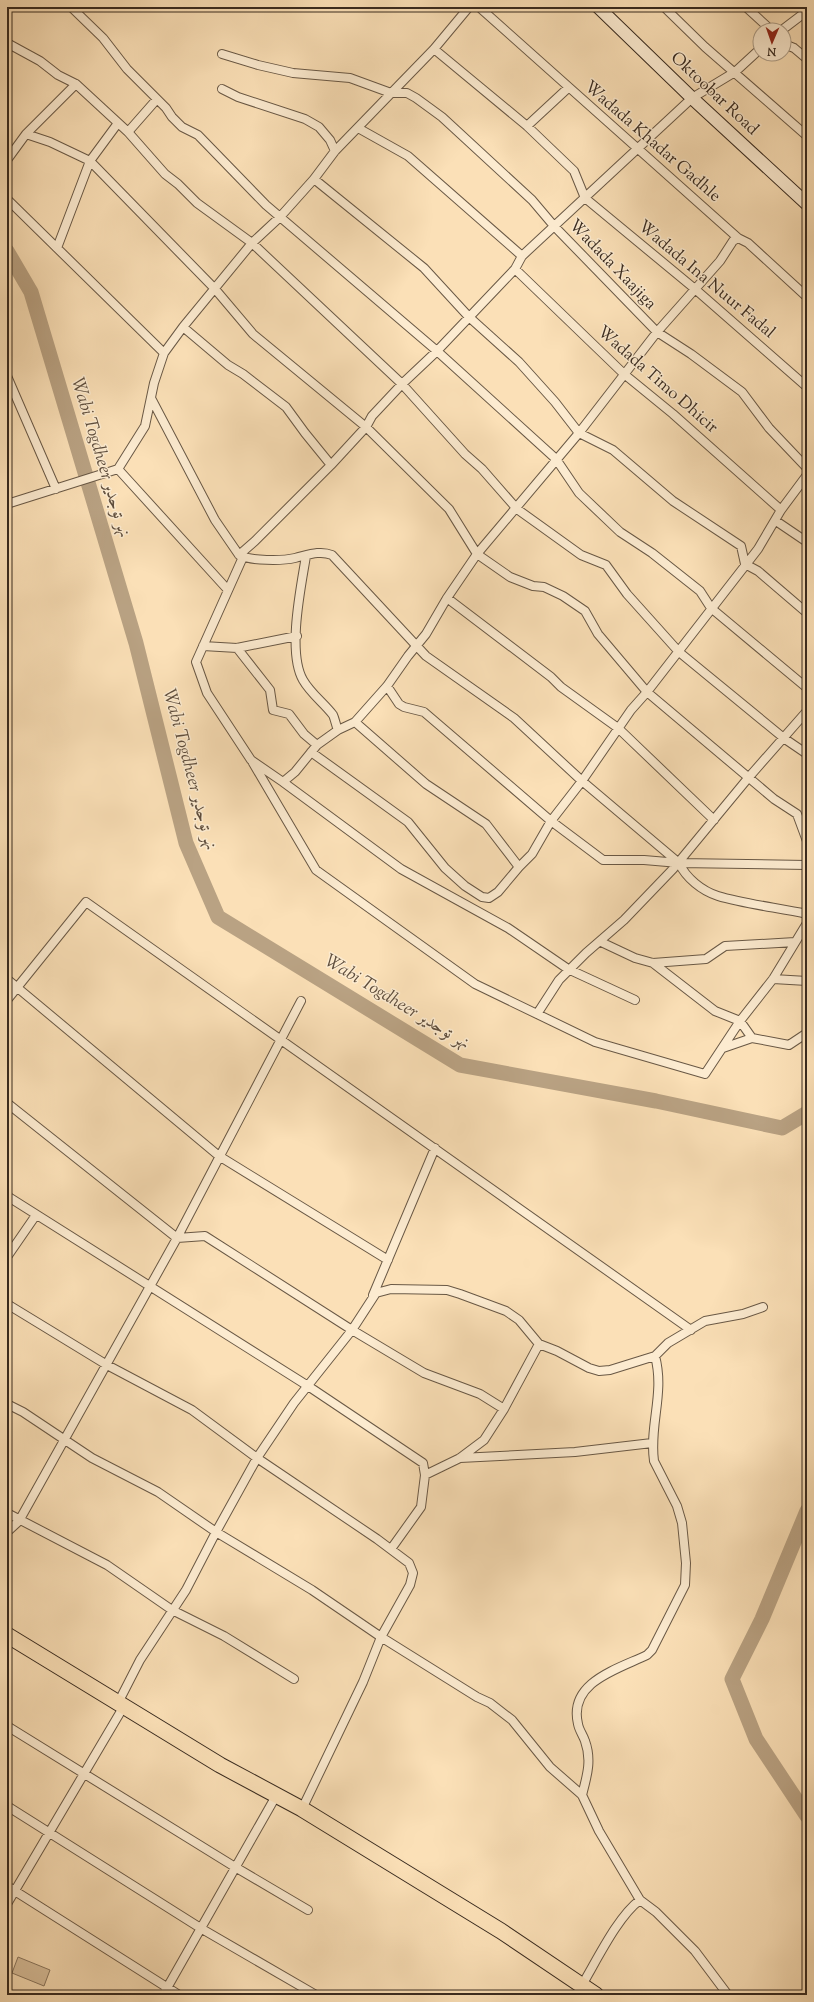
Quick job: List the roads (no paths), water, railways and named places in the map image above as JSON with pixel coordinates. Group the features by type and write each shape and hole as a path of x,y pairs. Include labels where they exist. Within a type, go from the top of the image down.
{"highway":[{"path":"7,1634 220,1765 302,1809 501,1931 596,1995"}],"street":[{"path":"71,7 102,38 127,69 157,99 172,117 182,127 198,135 266,205 437,351 556,459 579,493 620,532 652,553 700,591 710,608 807,688"},
{"path":"7,504 118,469 145,426 151,398 164,353 183,327 215,290 252,243 280,217 314,179 336,151 434,49 469,7"},
{"name":"Wadada Khadar Gadhle","path":"479,7 568,88 738,238 748,243 807,297"},
{"name":"Oktoobar Road","path":"598,7 692,98 807,204"},
{"path":"664,7 705,47 807,136"},
{"path":"746,7 762,22"},
{"path":"791,22 805,10"},
{"path":"7,43 40,61 58,75 76,84 128,132 165,174 178,184 197,203 252,243 402,384 517,509 581,555 606,565 627,594 679,652 785,739 807,754"},
{"path":"792,47 807,59"},
{"path":"434,49 527,126 574,171 584,198"},
{"name":"Wadada Xaajiga","path":"222,54 293,73 350,78 391,93 407,94 416,98 442,117 532,200 554,226 657,332 692,354 742,392 769,428 807,468"},
{"path":"752,57 735,72 692,98 636,148 522,256 515,269 437,351 402,384 372,416 366,427 331,465 241,556 228,590 196,662 207,693 251,760 316,870 475,984 595,1042 705,1074 740,1021 773,979 807,923"},
{"path":"7,160 26,134 76,84"},
{"path":"527,126 568,88"},
{"path":"222,89 238,97 305,119 319,127 330,140 336,151"},
{"path":"128,132 157,99"},
{"path":"58,248 90,162 118,122"},
{"path":"358,128 408,156 522,256"},
{"path":"26,134 50,142 90,162 215,290 253,334 366,427 449,509 478,554 510,577 532,586 544,587 562,596 585,611 598,634 647,692 774,799 797,814 807,841"},
{"path":"314,179 424,268 469,317 519,362 555,402 579,433 613,450 673,501 741,546 745,564 758,571 807,613"},
{"path":"7,198 164,353"},
{"name":"Wadada Ina Nuur Fadal","path":"584,198 695,289 807,387"},
{"path":"283,782 295,772 314,749 338,730 355,722 387,686 408,656 418,646 447,598 478,554 579,433 657,332 720,261 733,241 738,238"},
{"name":"Wadada Timo Dhicir","path":"515,269 624,374 673,414 782,510"},
{"path":"183,327 228,365 243,374 286,407 331,465"},
{"path":"7,376 56,489"},
{"path":"151,398 215,520 241,556 271,560 293,559 324,552 332,555 351,573 392,621 418,646 426,656 514,718 582,781 679,863 683,872 690,880 717,896 807,914"},
{"path":"118,469 228,590"},
{"path":"237,648 270,690 274,710 289,714 314,749 408,822 445,868 465,886 478,895 490,898 498,892 538,846 551,821 582,781 631,710 679,652 710,608 745,564 807,475"},
{"path":"776,521 807,542"},
{"path":"306,556 298,611 296,660 302,679 313,695 333,716 338,730"},
{"path":"447,598 551,677 561,687 618,728 714,820"},
{"path":"203,646 237,648 297,636"},
{"path":"387,686 399,704 404,707 424,712 551,821 603,860 644,860 679,863 807,864"},
{"path":"537,1014 568,969 601,942 679,863 749,777 785,739 807,711"},
{"path":"355,722 426,784 486,824 519,867"},
{"path":"251,760 401,870 508,928 568,969 635,1000"},
{"path":"7,1000 86,902 691,1330"},
{"path":"601,942 635,958 652,963 706,959 725,946 795,942"},
{"path":"652,963 714,1011 740,1021 752,1038"},
{"path":"7,979 219,1156 388,1260"},
{"path":"773,979 807,980"},
{"path":"7,1532 19,1521 107,1365 301,1001"},
{"path":"722,1048 742,1040 752,1038 790,1044 807,1033"},
{"path":"7,1103 176,1238 205,1236 352,1330 424,1373 480,1394 504,1409"},
{"path":"7,1904 84,1773 121,1704 140,1660 186,1590 257,1458 308,1386 352,1330 373,1295 435,1148"},
{"path":"7,1196 308,1386 419,1459 423,1463 425,1475 422,1507 391,1549"},
{"path":"7,1257 36,1215"},
{"path":"373,1295 392,1289 447,1290 506,1311 519,1320 539,1344 564,1354 589,1368 599,1371 610,1370 655,1356 668,1342 705,1321 743,1314 763,1307"},
{"path":"7,1304 107,1365 192,1410 257,1458 391,1549 409,1563 413,1573 410,1585 381,1637 363,1682 302,1809"},
{"path":"425,1475 460,1458 484,1440 504,1409 539,1344"},
{"path":"582,1795 588,1772 589,1752 578,1725 578,1701 592,1683 606,1674 647,1655 652,1650 685,1584 686,1563 682,1523 674,1500 654,1461 652,1443 659,1369 655,1356"},
{"path":"7,1404 23,1412 92,1458 158,1492 216,1532 312,1590 381,1637 500,1710 512,1720 550,1767 582,1795 599,1831 640,1900 656,1912 695,1950 728,1995"},
{"path":"460,1458 575,1452 652,1443"},
{"path":"7,1513 19,1521 107,1565 172,1610 224,1636 294,1679"},
{"path":"7,1726 235,1867 308,1910"},
{"path":"165,1992 276,1796"},
{"path":"7,1806 202,1929 316,1995"},
{"path":"7,1886 165,1992 179,1995"},
{"path":"582,1985 618,1926 635,1903 640,1900"}],"waterway":[{"name":"Wabi Togdheer نهر توجدير","path":"7,251 31,292 136,643 186,843 218,917 460,1065 656,1101 782,1128 807,1113"},
{"name":"Wabi Togdheer نهر توجدير","path":"807,1511 762,1619 732,1679 756,1739 807,1816"}]}
